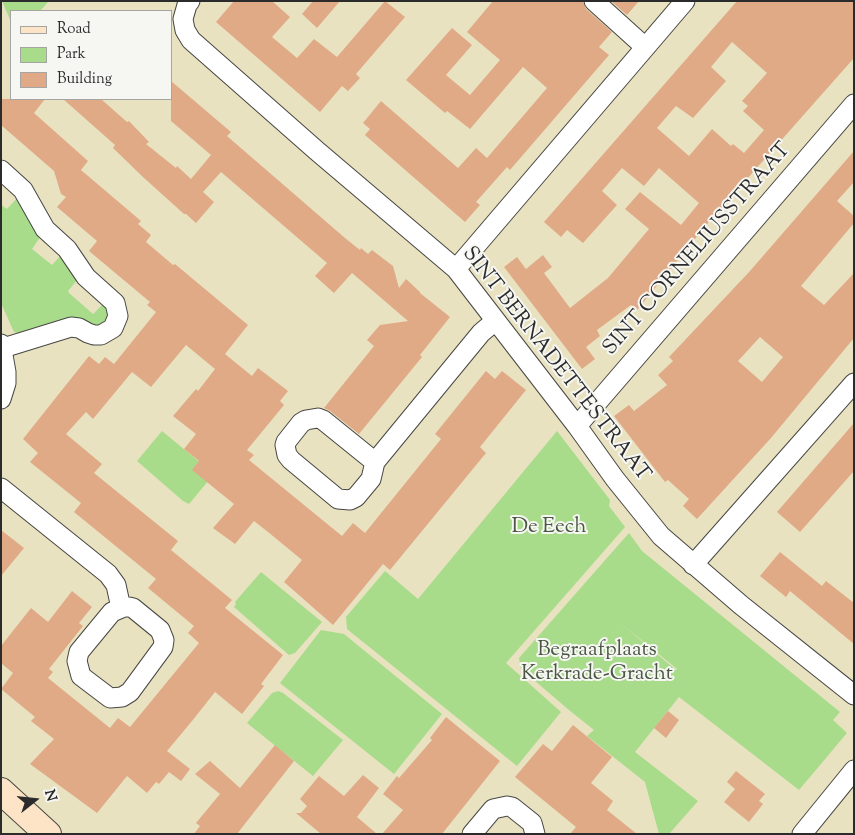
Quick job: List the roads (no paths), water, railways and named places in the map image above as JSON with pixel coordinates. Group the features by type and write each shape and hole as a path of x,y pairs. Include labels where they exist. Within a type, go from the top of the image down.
{"street":[{"name":"SINT BERNADETTESTRAAT","path":"190,1 187,4 183,19 191,40 456,269 616,479 662,536 693,565 854,695"},
{"path":"594,1 645,47"},
{"path":"456,269 685,1"},
{"name":"SINT CORNELIUSSTRAAT","path":"577,426 854,104"},
{"path":"1,170 23,190 44,229 67,249 86,277 115,303 118,316 113,328 101,335 88,334 80,328 71,327 2,346 6,383 1,398"},
{"path":"375,462 318,418 306,420 301,424 285,445 287,456 338,499 343,501 356,497 371,479 375,462 481,333 495,321"},
{"path":"693,565 854,383"},
{"path":"1,488 108,574 116,585 121,608"},
{"path":"121,608 133,608 160,630 164,640 163,647 130,692 122,697 110,698 81,676 77,661 79,652 112,612 121,608"},
{"path":"802,834 854,770"},
{"path":"1,792 48,834"},
{"path":"472,834 493,809 507,806 512,807 532,823 535,834"}],"park label":[{"name":"De Eech","path":"549,528"},
{"name":"Begraafplaats Kerkrade-Gracht","path":"597,663"}]}
